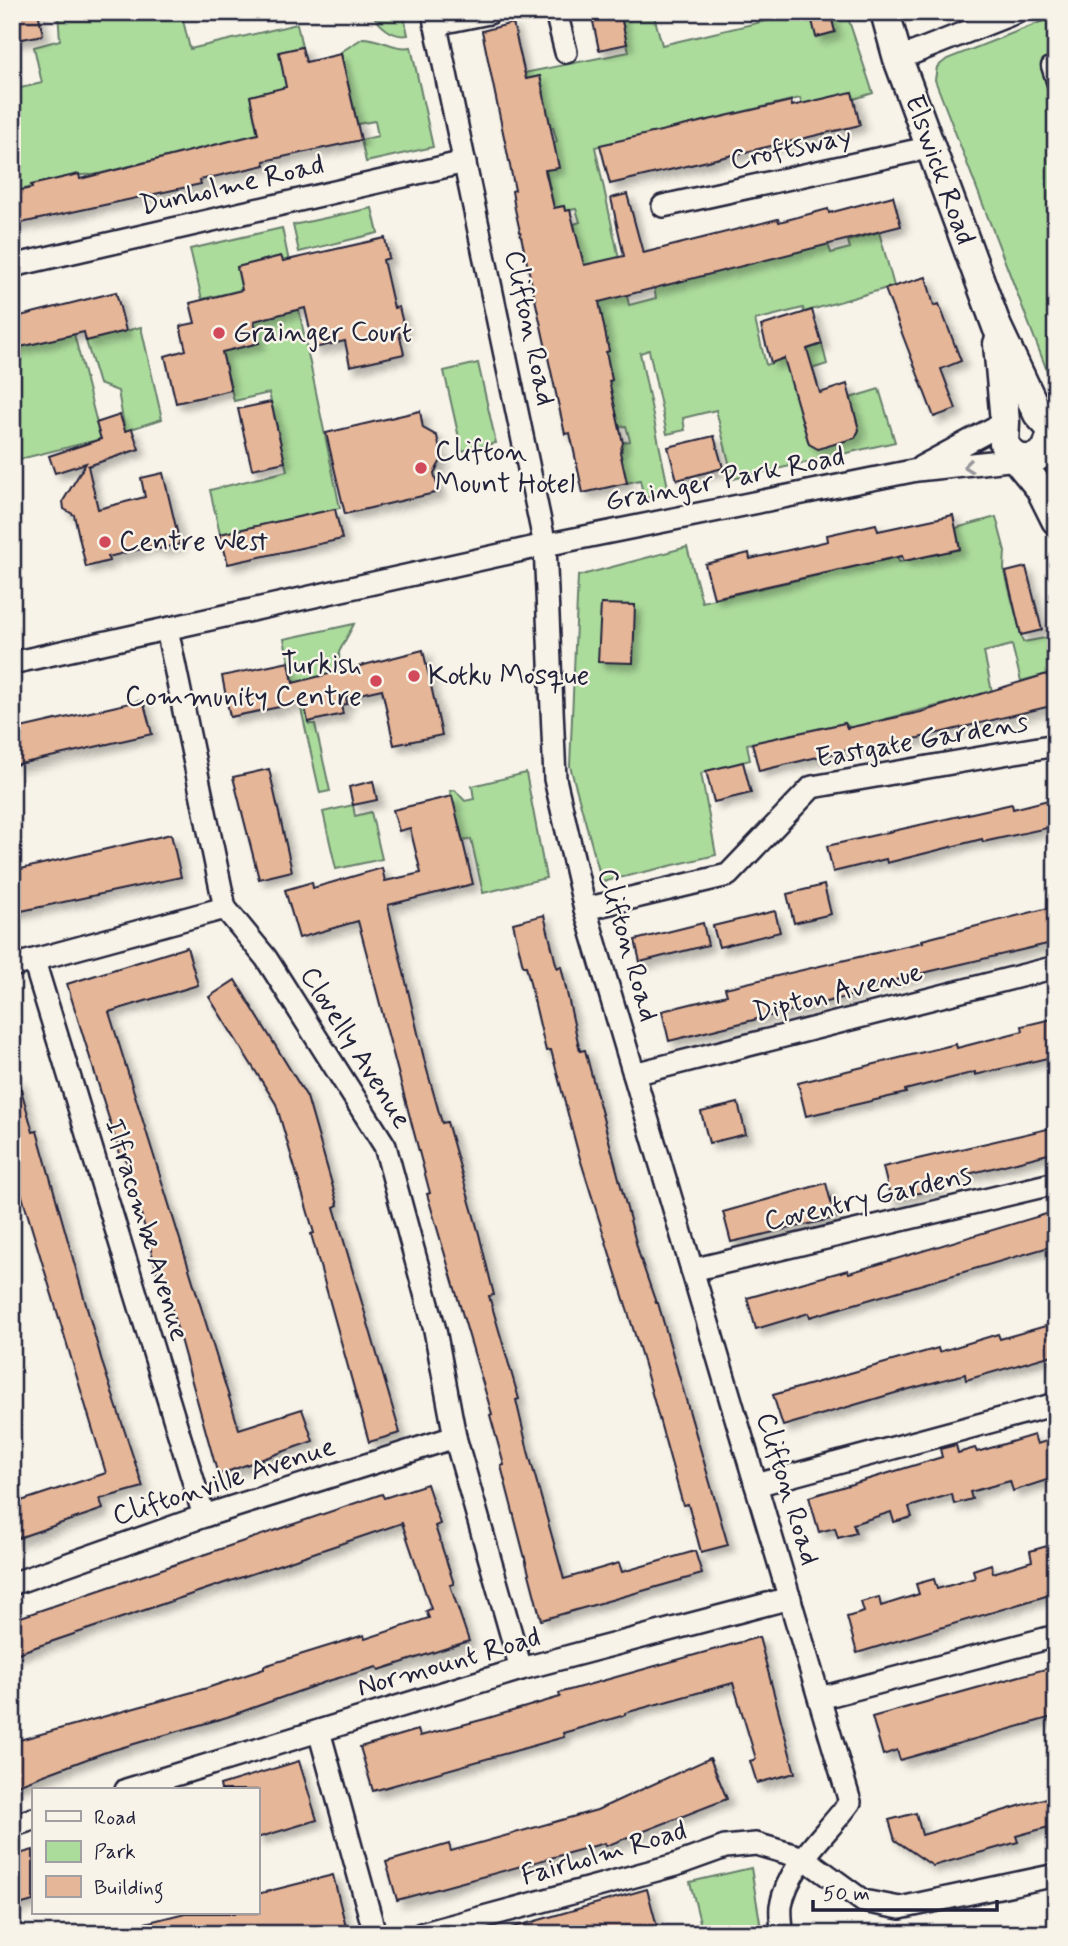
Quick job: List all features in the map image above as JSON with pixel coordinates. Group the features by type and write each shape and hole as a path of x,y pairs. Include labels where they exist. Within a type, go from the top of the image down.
{"main road":[{"name":"Elswick Road","path":"885,12 898,59 997,327 1038,414 1050,427 1054,450 1033,459 1018,459"},
{"name":"Elswick Road","path":"997,327 1006,422 1003,444 1040,488 1056,520"},
{"path":"1006,422 1017,413 1038,414"}],"street":[{"path":"556,12 566,52"},
{"path":"898,59 1017,12"},
{"path":"434,18 489,13"},
{"name":"Clifton Road","path":"434,18 545,545 555,779 585,909 850,1802 804,1858"},
{"path":"1056,64 1050,66 1056,84"},
{"name":"Croftsway","path":"663,206 932,147"},
{"name":"Dunholme Road","path":"12,266 466,162"},
{"name":"Grainger Park Road","path":"916,470 1006,422"},
{"name":"Grainger Park Road","path":"12,663 545,545 916,470 1018,459"},
{"name":"Clovelly Avenue","path":"167,629 225,908 266,958 385,1146 435,1330 455,1437 522,1670"},
{"name":"Eastgate Gardens","path":"585,909 728,875 813,787 1056,744"},
{"path":"12,966 225,908"},
{"name":"Ilfracombe Avenue","path":"34,961 204,1516"},
{"name":"Dipton Avenue","path":"634,1074 1056,967"},
{"name":"Coventry Gardens","path":"692,1270 1056,1183"},
{"path":"757,1485 1056,1405"},
{"name":"Cliftonville Avenue","path":"12,1584 204,1516 455,1437"},
{"name":"Normount Road","path":"133,1788 522,1670 790,1598"},
{"path":"820,1698 1056,1636"},
{"path":"318,1731 375,1934"},
{"path":"12,1826 32,1819"},
{"name":"Fairholm Road","path":"421,1934 675,1865 725,1847 755,1844 804,1858"},
{"path":"782,1934 781,1907 804,1858 863,1901 900,1908 1056,1875"}],"green space":[{"path":"58,12 181,12 190,49 297,24 302,47 279,52 310,82 250,96 258,134 94,175 63,178 12,192 12,90 42,83 34,47 60,40"},
{"path":"371,12 403,12 408,35 386,30"},
{"path":"620,12 653,12 662,45 804,12 810,12 817,37 835,32 830,12 846,12 873,93 854,99 852,93 802,104 800,98 595,147 629,305 656,298 654,287 828,244 831,253 850,248 848,241 879,232 894,286 804,312 803,308 755,320 766,365 822,344 827,364 790,376 809,444 818,448 855,438 859,430 850,398 879,389 895,442 733,479 716,410 683,418 685,430 667,434 649,350 640,353 669,492 644,498 640,480 627,483 621,457 610,454 622,451 620,443 630,441 626,426 619,427 609,381 612,380 606,352 609,351 600,312 562,242 577,239 574,224 580,222 576,209 565,211 564,206 554,208 546,170 558,168 541,146 557,142 553,127 537,131 529,95 544,92 540,76 526,79 524,73 629,52"},
{"path":"1056,16 1056,394 935,80 937,67 947,59"},
{"path":"363,38 399,47 411,47 433,147 366,162 361,140 378,136 375,121 357,124 341,52"},
{"path":"372,208 378,233 299,252 293,225"},
{"path":"282,228 340,508 220,534 210,490 287,471 269,393 234,401 222,352 259,343 254,321 295,310 281,256 237,267 242,290 202,299 190,249"},
{"path":"141,327 162,419 125,431 118,391 99,384 86,341"},
{"path":"74,334 101,439 12,461 12,343 16,348"},
{"path":"478,363 496,443 462,451 444,371"},
{"path":"996,517 1005,551 1004,569 1023,642 1056,636 1056,691 1052,692 1047,674 1021,681 1012,645 984,652 992,692 850,728 845,723 747,744 750,760 701,773 716,855 602,882 570,766 578,576 687,547 702,602 897,557 899,562 960,549 956,528"},
{"path":"354,624 339,652 340,672 294,683 284,639"},
{"path":"301,690 309,724 315,724 330,791 320,793 297,691"},
{"path":"526,773 546,878 483,893 471,839 463,841 450,791 455,790 465,801 474,799 472,786"},
{"path":"353,805 355,816 371,812 382,859 336,869 323,812"},
{"path":"751,1868 762,1934 703,1934 690,1882"}],"building":[{"path":"12,12 38,12 43,35 12,41"},
{"path":"591,12 620,12 627,44 599,50"},
{"path":"810,12 830,12 835,32 816,37"},
{"path":"513,23 526,79 540,76 559,168 545,170 554,208 564,206 565,211 570,210 584,265 624,256 611,198 627,194 643,253 778,219 779,222 828,209 829,213 893,196 901,226 599,302 609,351 606,352 612,380 609,381 623,443 620,452 627,483 583,493 570,433 565,434 515,209 512,191 515,190 482,31"},
{"path":"302,47 306,62 341,54 361,140 264,161 265,165 200,180 201,184 12,225 12,192 79,174 80,179 258,134 250,96 286,87 279,52"},
{"path":"852,92 860,125 610,184 600,145 791,101 792,106"},
{"path":"385,238 389,258 383,260 394,308 399,307 405,332 399,333 404,354 350,366 345,341 314,348 305,308 254,321 259,343 222,352 231,390 176,403 165,356 186,350 180,326 195,323 190,303 242,290 237,267 281,256 283,261"},
{"path":"926,277 934,306 939,304 961,361 941,369 956,409 934,417 885,289"},
{"path":"116,292 126,331 86,341 84,332 12,349 12,318"},
{"path":"812,310 822,344 807,349 820,393 847,384 859,430 855,438 818,449 809,444 784,358 771,363 761,326"},
{"path":"271,402 285,462 252,469 238,409"},
{"path":"420,411 423,428 437,436 442,459 434,473 439,492 345,514 326,433"},
{"path":"120,415 125,431 132,429 139,449 88,466 98,509 145,497 141,478 163,473 180,544 158,549 157,545 108,557 109,561 86,567 74,515 64,509 63,501 86,463 55,473 49,456 101,439 96,423"},
{"path":"714,436 723,468 677,480 668,447"},
{"path":"335,509 342,539 228,564 220,534"},
{"path":"953,515 960,549 904,561 902,556 714,598 705,564 749,553 750,559 828,541 827,535 876,524 878,531"},
{"path":"1026,567 1042,630 1021,635 1006,572"},
{"path":"601,604 635,605 633,663 598,662"},
{"path":"423,650 442,735 394,745 382,689 346,697 347,704 341,705 343,714 308,722 304,702 230,717 222,676 289,662 293,683"},
{"path":"1047,674 1055,705 906,741 856,751 855,748 759,771 752,743 845,723 847,728 921,712"},
{"path":"143,700 152,734 15,765 12,730"},
{"path":"743,762 751,793 714,802 706,771"},
{"path":"269,769 292,871 259,879 233,777"},
{"path":"373,781 377,800 353,805 349,787"},
{"path":"452,796 473,884 388,905 425,1063 442,1123 447,1122 479,1234 494,1295 489,1296 519,1399 516,1400 528,1451 564,1579 619,1563 622,1572 695,1551 702,1574 541,1620 501,1466 504,1465 490,1415 492,1414 427,1194 430,1193 358,921 299,938 285,890 312,882 313,888 382,868 385,881 421,873 410,828 399,831 393,810"},
{"path":"1056,798 1056,826 983,842 982,839 887,863 886,859 833,872 827,846 1012,804 1013,809"},
{"path":"171,834 181,877 12,913 12,871"},
{"path":"824,885 831,914 794,923 787,894"},
{"path":"1056,906 1056,942 923,973 857,990 858,994 669,1041 662,1011 727,995 725,988 923,942 922,940"},
{"path":"775,911 780,932 719,947 713,926"},
{"path":"544,915 557,968 561,966 580,1051 585,1050 639,1254 658,1303 728,1545 701,1552 688,1504 683,1505 641,1354 578,1152 551,1050 546,1051 513,923"},
{"path":"703,923 708,945 640,962 635,940"},
{"path":"187,947 198,985 109,1012 239,1429 302,1409 313,1441 218,1475 163,1278 159,1279 125,1156 121,1157 67,984"},
{"path":"235,980 307,1097 338,1205 334,1207 400,1433 369,1442 311,1234 314,1233 276,1104 209,997"},
{"path":"1056,1018 1056,1056 975,1075 975,1072 905,1090 906,1093 806,1116 798,1083 956,1044 957,1048 1023,1031 1022,1026"},
{"path":"18,1079 33,1132 37,1131 103,1365 143,1487 100,1499 103,1509 12,1540 12,1504 106,1473 12,1163 12,1080"},
{"path":"738,1103 746,1134 709,1143 701,1112"},
{"path":"1056,1127 1056,1152 937,1182 939,1188 891,1200 883,1167"},
{"path":"826,1183 835,1218 731,1242 723,1212"},
{"path":"1056,1211 1056,1245 810,1317 809,1313 756,1329 747,1298 848,1270 849,1273"},
{"path":"1056,1323 1056,1354 966,1380 965,1374 783,1426 773,1395 938,1348 939,1352 998,1334 1000,1339"},
{"path":"1034,1435 1037,1444 1056,1438 1056,1477 1013,1491 1010,1481 970,1492 972,1499 954,1504 952,1494 909,1507 912,1517 894,1522 891,1512 853,1524 856,1533 838,1538 835,1528 819,1532 809,1497 942,1457 940,1449 956,1445 958,1453 975,1448 977,1452"},
{"path":"427,1484 440,1524 435,1526 454,1584 450,1585 469,1641 379,1670 377,1667 328,1681 227,1717 103,1753 12,1787 12,1742 207,1688 264,1669 264,1666 364,1635 365,1639 429,1618 426,1611 431,1609 402,1523 12,1655 12,1620 382,1494 384,1498"},
{"path":"1047,1546 1050,1556 1056,1554 1056,1593 857,1653 847,1617 864,1612 861,1602 879,1597 881,1606 919,1594 916,1584 934,1579 937,1589 975,1578 973,1570 991,1564 993,1573 1032,1561 1030,1551"},
{"path":"759,1637 795,1773 757,1783 750,1761 756,1759 733,1683 625,1713 563,1733 564,1737 373,1791 360,1747 418,1730 420,1736 485,1719 560,1697 559,1693"},
{"path":"1056,1666 1056,1716 900,1760 897,1750 883,1755 872,1717"},
{"path":"710,1758 727,1799 606,1846 605,1843 397,1900 386,1862 449,1844 451,1851 597,1810"},
{"path":"299,1761 317,1820 259,1837 259,1788 221,1788 220,1785"},
{"path":"1056,1795 1056,1825 1016,1836 1018,1842 933,1866 895,1840 889,1820 916,1813 922,1835"},
{"path":"32,1850 32,1901 12,1907 12,1856"},
{"path":"333,1875 346,1927 320,1934 130,1934 129,1927 181,1914 259,1914 259,1894"},
{"path":"647,1889 659,1934 512,1934 511,1928"}],"place":[{"name":"Grainger Court","path":"219,333"},
{"name":"Clifton Mount Hotel","path":"421,468"},
{"name":"Centre West","path":"105,542"},
{"name":"Kotku Mosque","path":"414,676"},
{"name":"Turkish Community Centre","path":"376,681"}]}
